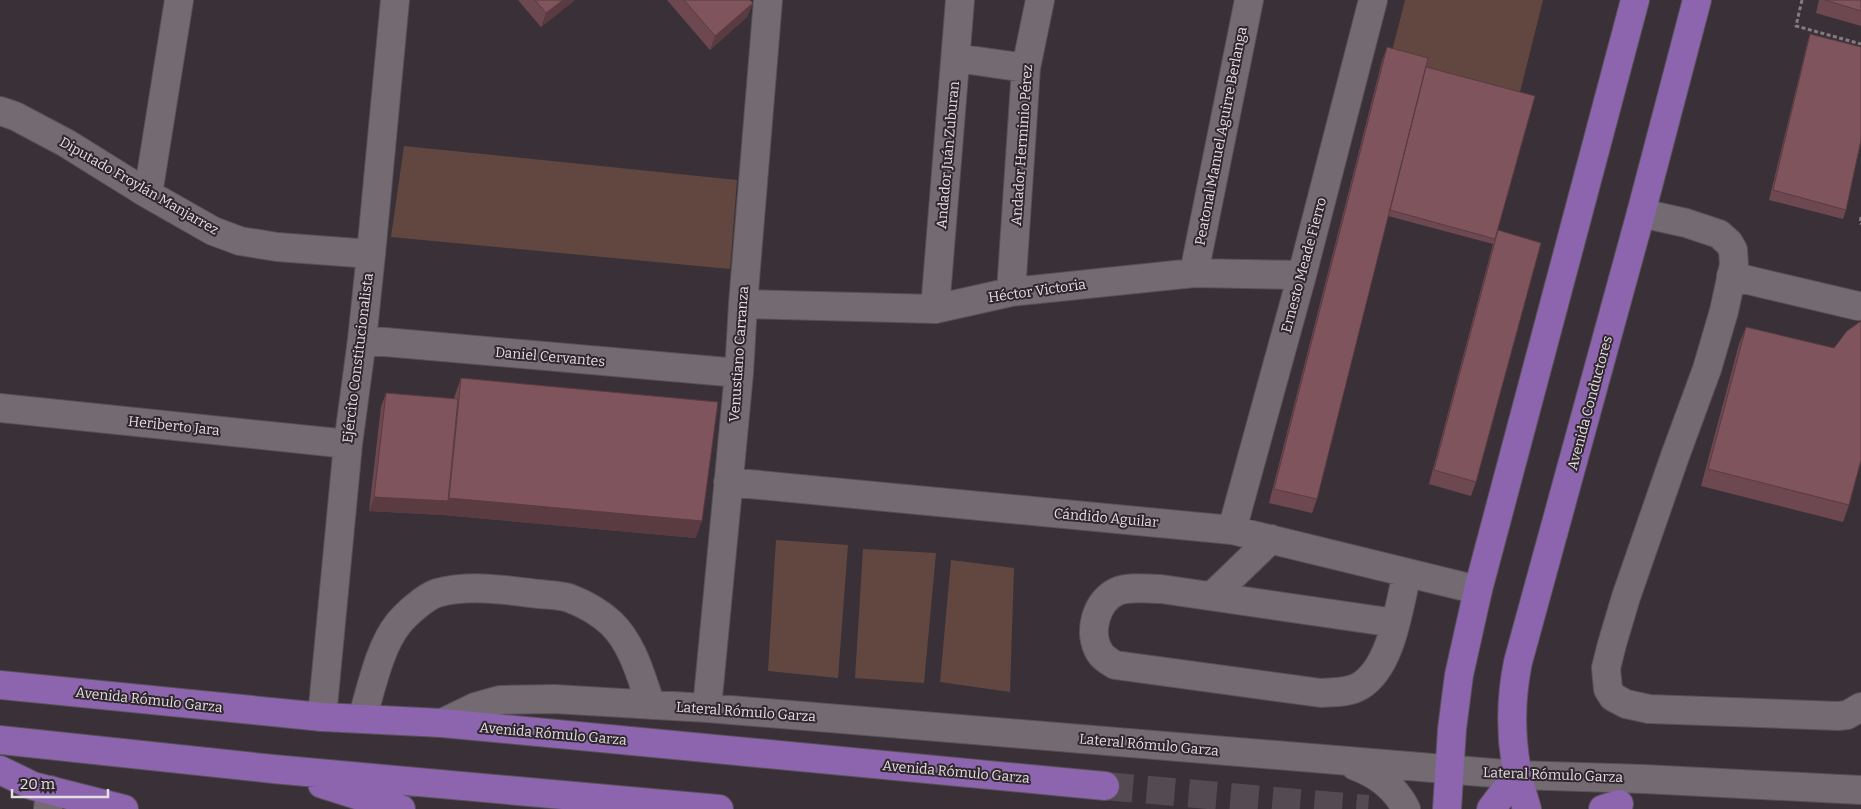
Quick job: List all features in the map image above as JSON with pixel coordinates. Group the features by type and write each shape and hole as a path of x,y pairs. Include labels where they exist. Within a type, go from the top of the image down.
{"main road":[{"path":"1447,809 1459,675 1478,590 1635,0"},
{"name":"Avenida Conductores","path":"1527,809 1517,775 1512,735 1513,686 1518,662 1697,0"},
{"name":"Avenida Rómulo Garza","path":"0,685 322,717 442,724 1105,786"},
{"path":"0,740 273,769 719,809"},
{"path":"273,769 401,809"},
{"path":"0,770 33,786 49,799 124,809"},
{"path":"1492,809 1517,775"}],"street":[{"path":"148,194 179,0"},
{"name":"Ejército Constitucionalista","path":"322,717 348,444 371,254 395,0"},
{"name":"Venustiano Carranza","path":"707,708 739,373 768,0"},
{"name":"Andador Juán Zuburan","path":"935,309 960,0"},
{"name":"Andador Herminio Pérez","path":"1011,292 1026,68 1040,0"},
{"name":"Peatonal Manuel Aguirre Berlanga","path":"1194,273 1249,0"},
{"name":"Ernesto Meade Fierro","path":"1232,530 1302,275 1374,0"},
{"path":"956,58 1026,68"},
{"name":"Diputado Froylán Manjarrez","path":"0,112 15,116 66,143 148,194 213,231 240,241 278,247 371,254"},
{"path":"1641,212 1686,223 1719,234 1729,243 1733,250 1734,265 1724,311 1707,369 1675,456 1618,625 1606,668 1608,689 1613,697 1626,704 1669,711 1838,716 1848,715 1861,707"},
{"name":"Héctor Victoria","path":"743,304 935,309 1011,292 1194,273 1302,275"},
{"path":"1731,276 1858,306"},
{"name":"Daniel Cervantes","path":"362,340 739,373"},
{"name":"Heriberto Jara","path":"0,408 348,444"},
{"name":"Cándido Aguilar","path":"728,482 1232,530 1478,590"},
{"path":"1212,596 1271,540"},
{"path":"1395,623 1161,589 1138,588 1120,590 1108,596 1097,615 1094,643 1101,656 1115,665 1321,692 1343,691 1359,687 1371,676 1382,660 1395,623 1407,573"},
{"path":"362,719 384,648 398,624 414,609 435,594 463,588 514,591 567,598 595,610 612,624 624,638 651,705"},
{"name":"Lateral Rómulo Garza","path":"442,724 475,707 500,700 554,698 707,708 1517,775 1854,787"},
{"path":"1339,760 1377,776 1393,790 1406,809"},
{"path":"1612,807 1644,779"}],"path":[{"path":"1802,0 1796,26 1861,44"},
{"path":"1861,218 1861,224"}],"shaded area":[{"path":"1405,0 1543,0 1520,92 1390,59"},
{"path":"404,146 737,180 730,269 391,237"},
{"path":"776,540 848,545 838,678 768,671"},
{"path":"863,549 936,553 924,683 855,678"},
{"path":"951,560 1014,568 1010,692 940,682"}],"building":[{"path":"535,0 563,0 546,13"},
{"path":"684,0 750,0 753,3 715,36"},
{"path":"1825,0 1861,0 1861,11"},
{"path":"1810,34 1861,47 1861,140 1846,210 1773,190"},
{"path":"1387,47 1428,58 1317,499 1274,489"},
{"path":"1426,67 1535,96 1495,239 1390,210"},
{"path":"1498,230 1541,243 1476,482 1434,470"},
{"path":"1861,321 1861,460 1849,505 1708,469 1746,327 1834,348 1847,331"},
{"path":"461,378 718,402 702,521 449,498"},
{"path":"386,393 458,399 448,501 374,497"}],"tunnel":[{"path":"1105,786 1368,809"}]}
